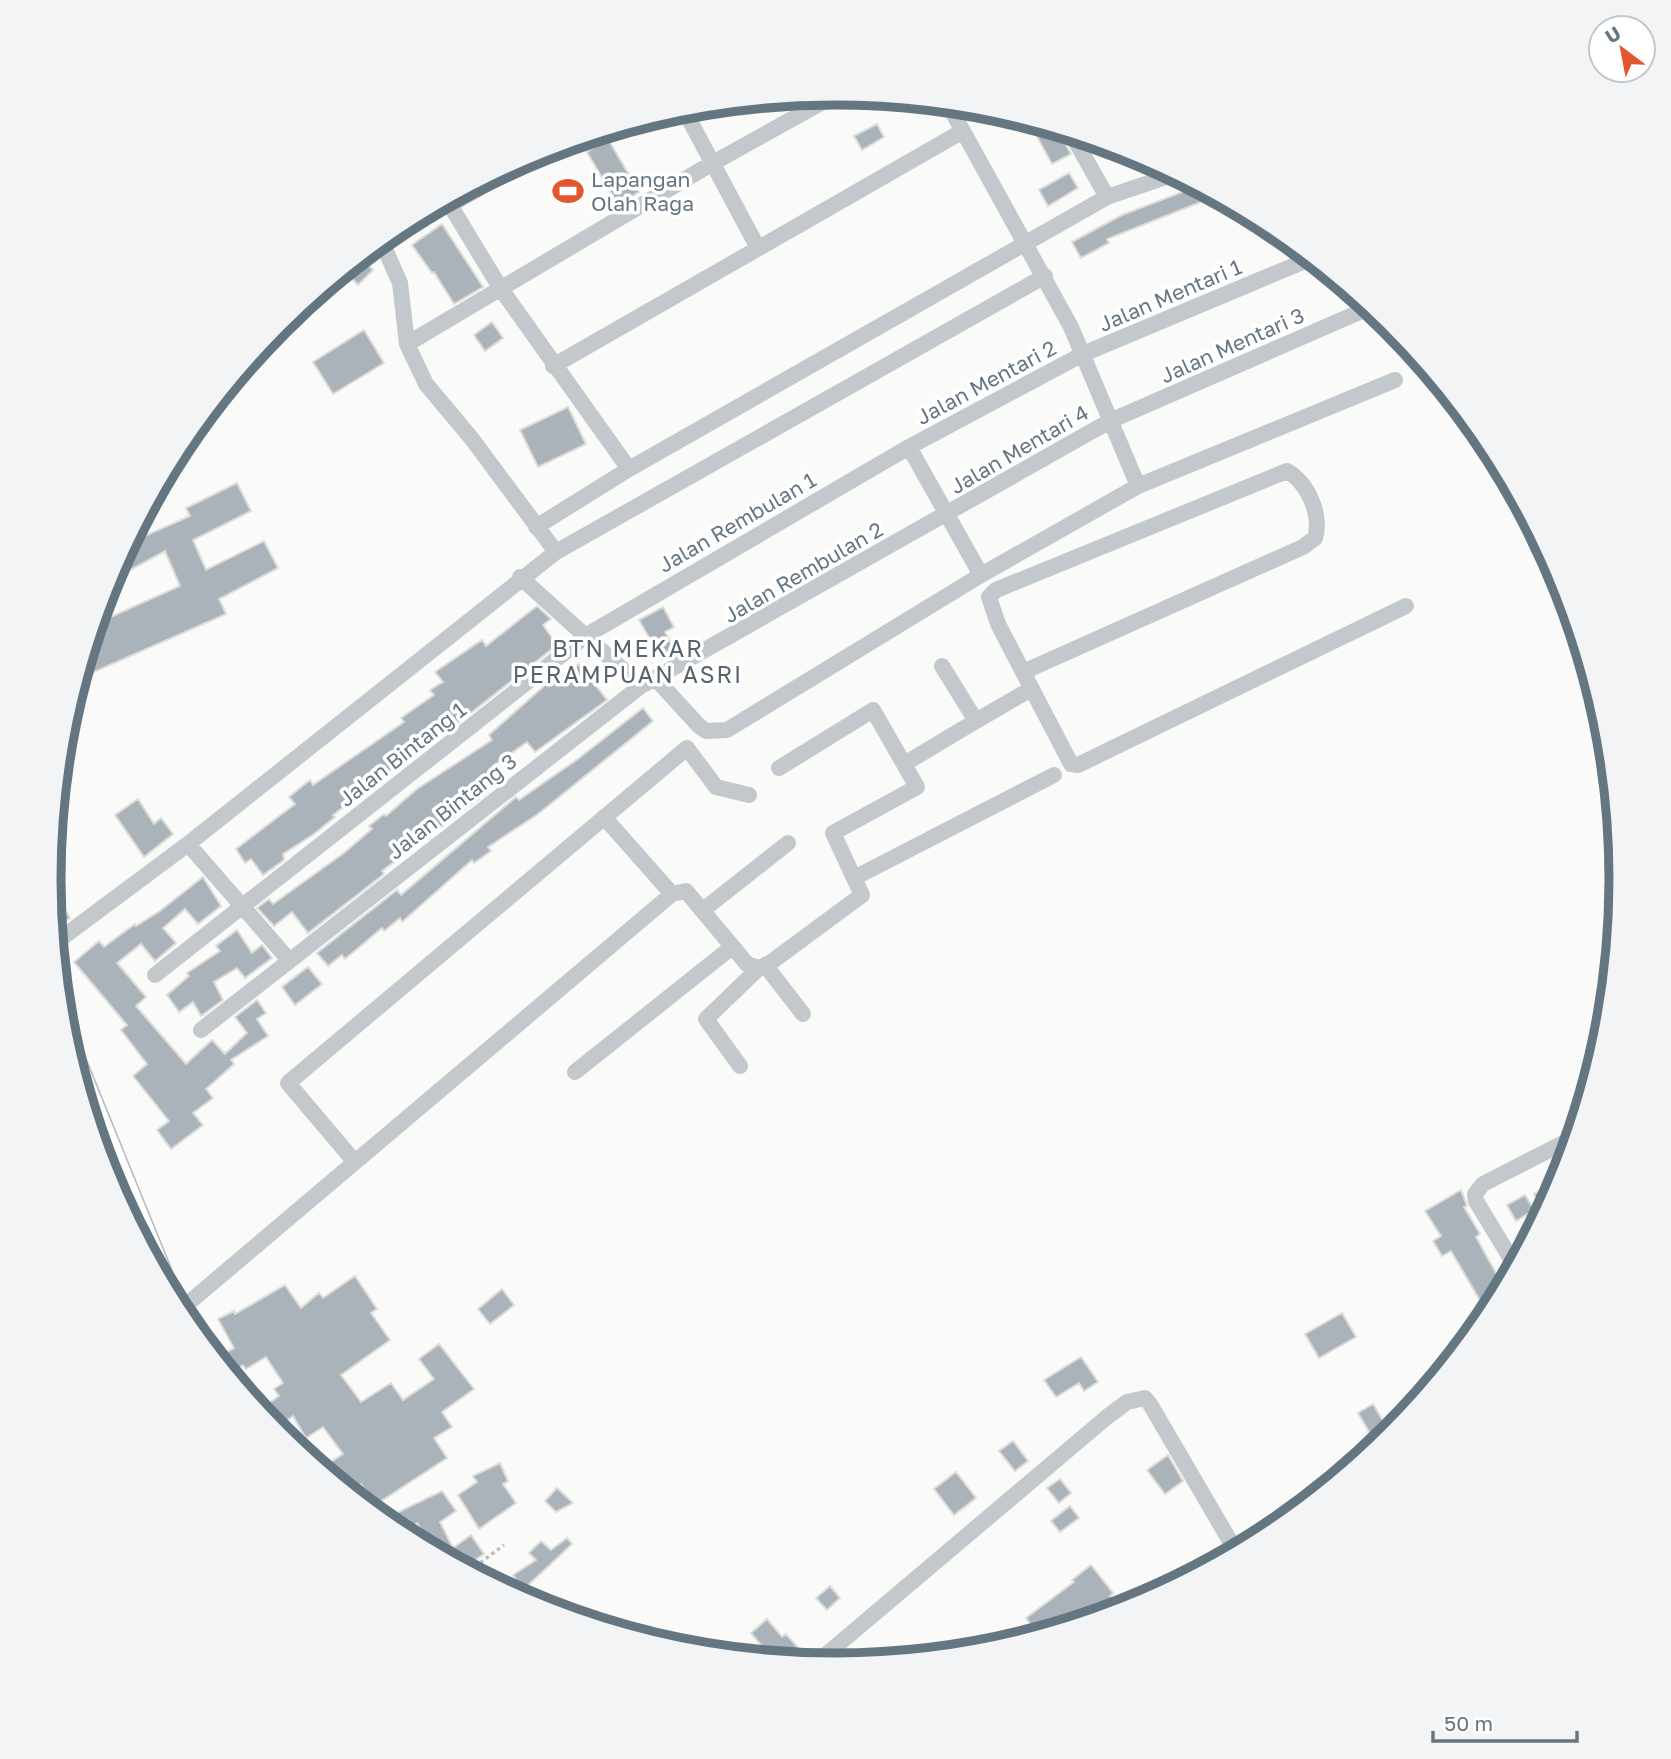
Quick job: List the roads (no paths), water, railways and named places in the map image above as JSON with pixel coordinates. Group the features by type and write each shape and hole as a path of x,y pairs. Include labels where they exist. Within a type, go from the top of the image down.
{"street":[{"path":"407,344 711,164 816,106"},
{"path":"954,115 1045,276 1083,354 1138,486"},
{"path":"689,119 758,248"},
{"path":"553,366 963,131"},
{"path":"1077,144 1107,197"},
{"path":"536,527 629,469 1107,197 1163,178"},
{"path":"452,207 501,289 553,366 629,469"},
{"path":"385,250 400,283 407,344 426,384 472,439 556,552"},
{"name":"Jalan Mentari 1","path":"1083,354 1303,262"},
{"path":"64,937 188,844 520,577 556,552 1045,276"},
{"name":"Jalan Mentari 3","path":"1110,421 1361,311"},
{"name":"Jalan Mentari 2","path":"909,447 1083,354"},
{"path":"520,577 699,726 706,731 727,730 981,575 1138,486 1395,380"},
{"name":"Jalan Mentari 4","path":"948,514 1110,421"},
{"path":"909,447 981,575"},
{"name":"Jalan Rembulan 1","path":"587,635 748,538 909,447"},
{"path":"1023,672 1303,547 1315,538 1317,515 1298,478 1287,471 996,590 989,597 989,605 1031,689 1071,764 1078,765 1406,606"},
{"name":"Jalan Rembulan 2","path":"648,682 948,514"},
{"name":"Jalan Bintang 1","path":"155,975 587,635"},
{"path":"942,666 976,721"},
{"name":"Jalan Bintang 3","path":"201,1030 648,682"},
{"path":"904,764 1031,689"},
{"path":"740,1066 706,1019 762,967 862,895 833,833 917,787 873,710 779,768"},
{"path":"354,1161 288,1083 687,748 716,787 749,795"},
{"path":"853,878 1054,775"},
{"path":"604,817 672,894"},
{"path":"704,910 788,843"},
{"path":"188,844 289,960"},
{"path":"188,1303 672,894 686,891 751,968 762,967"},
{"path":"575,1072 733,947"},
{"path":"762,967 803,1014"},
{"path":"1511,1258 1476,1201 1475,1194 1483,1184 1563,1143"},
{"path":"115,1162 124,1185"},
{"path":"827,1654 1107,1417 1138,1397 1145,1398 1150,1404 1232,1544"}],"place":[{"name":"Lapangan Olah Raga","path":"568,191"}],"district":[{"name":"BTN MEKAR PERAMPUAN ASRI","path":"628,661"}]}
